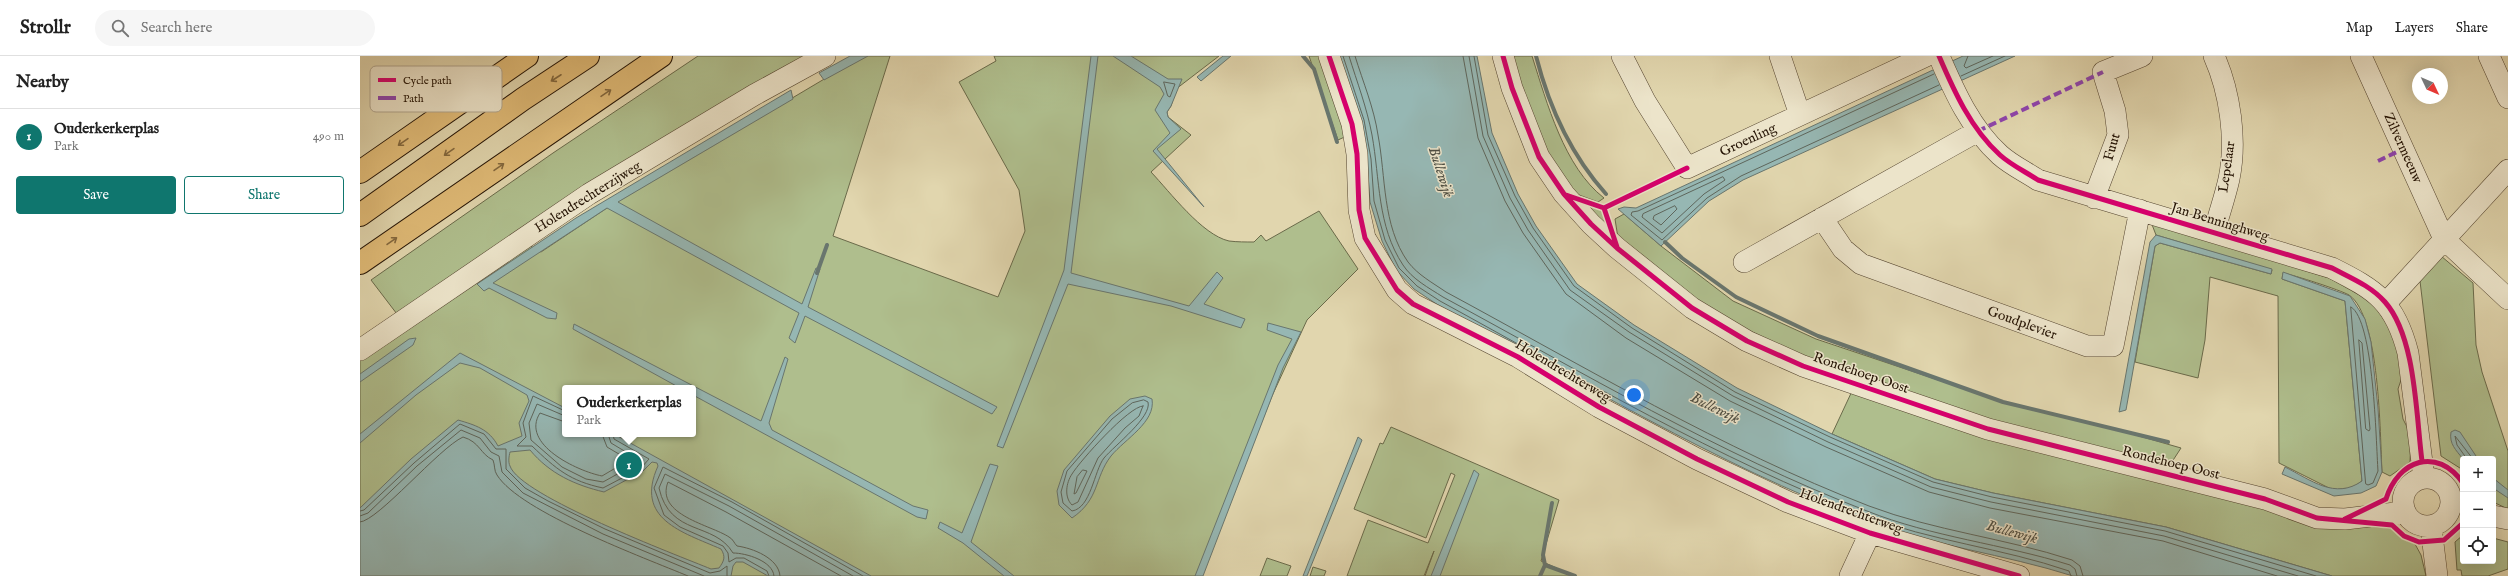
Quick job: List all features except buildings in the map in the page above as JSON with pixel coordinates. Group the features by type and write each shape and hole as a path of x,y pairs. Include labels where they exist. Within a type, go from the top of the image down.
{"highway":[{"path":"502,73 527,56"},
{"path":"360,215 523,99 588,56"},
{"path":"360,263 661,56"},
{"path":"360,172 446,112"}],"street":[{"name":"Holendrechterzijweg","path":"360,350 589,194 754,95 825,56"},
{"name":"Holendrechterweg","path":"1329,56 1352,124 1357,154 1359,210 1365,238 1387,275 1398,290 1412,304 1518,357 1600,408 1697,459 1788,502 1870,533 2019,576"},
{"name":"Rondehoep Oost","path":"1503,56 1512,88 1539,157 1564,194 1601,234 1686,303 1747,341 1803,366 1988,429 2266,499 2317,518 2345,519 2404,512"},
{"name":"Groenling","path":"1622,56 1645,101 1687,168 1800,115 1935,57"},
{"path":"1780,56 1800,115"},
{"name":"Fuut","path":"2094,198 2118,135 2115,111 2103,72 2142,56"},
{"name":"Lepelaar","path":"2214,56 2223,75 2233,142 2229,178 2214,232"},
{"name":"Zilvermeeuw","path":"2361,56 2444,239"},
{"path":"2489,56 2508,98"},
{"name":"Jan Benninghweg","path":"1935,57 1978,132 2000,155 2038,180 2332,268 2366,285 2386,303 2403,334 2408,353 2424,478"},
{"path":"1744,262 1978,132"},
{"path":"2386,303 2508,170"},
{"name":"Goudplevier","path":"1822,218 1843,249 1861,264 2088,346 2113,346 2140,210"},
{"path":"2444,239 2508,299"},
{"path":"2424,478 2432,478 2445,485 2457,508 2440,523 2431,526 2415,524 2404,512 2402,504 2406,490 2410,484 2424,478"},
{"path":"2496,517 2508,519"},
{"path":"2431,526 2437,576"},
{"path":"1850,576 1870,533"}],"green space":[{"path":"698,56 818,56 518,239 541,252 607,208 863,56 890,56 833,236 998,297 1025,231 1019,190 959,82 996,61 994,56 1219,56 1176,89 1171,106 1167,112 1168,117 1191,135 1151,172 1197,222 1219,237 1229,241 1254,242 1261,235 1266,241 1319,211 1358,269 1307,320 1272,396 1200,576 360,576 360,354 400,318 371,280 553,153"},
{"path":"1309,56 1327,56 1351,134 1338,140"},
{"path":"1512,56 1532,56 1551,113 1568,152 1590,185 1604,198 1598,202 1571,192 1532,128"},
{"path":"1578,202 1601,210 1611,231"},
{"path":"1624,214 1661,246 1733,301 1816,339 2004,402 2118,430 2181,448 2168,468 2056,443 1816,363 1697,305 1618,238 1615,219"},
{"path":"2151,222 2329,278 2372,302 2393,333 2403,374 2398,389 2403,419 2411,435 2410,462 2390,476 2382,472 2379,405 2373,350 2367,326 2359,307 2349,295 2336,290 2283,273 2282,279 2345,301 2362,481 2352,488 2333,490 2279,463 2278,296 2210,277 2205,340 2198,378 2135,362 2155,246 2160,243 2271,274 2272,270 2156,235"},
{"path":"2441,256 2473,283 2476,345 2482,372 2508,451 2508,509 2496,503 2496,456 2460,456 2460,468 2441,456 2420,281"},
{"path":"1853,389 2354,525 2390,528 2403,539 2415,544 2421,555 2426,576 2332,576 2166,527 1993,493 1935,479 1832,434"},
{"path":"1391,427 1559,500 1541,561 1574,576 1425,576 1434,551 1424,576 1347,576 1368,520 1428,543 1455,475 1451,473 1426,538 1354,509 1380,443 1383,444"},
{"path":"2460,538 2460,564 2496,564 2496,539 2508,542 2508,569 2488,576 2462,576 2461,570 2457,570 2455,542"},
{"path":"1267,558 1291,566 1287,576 1260,576"},
{"path":"1313,567 1326,571 1324,576 1310,576"}],"water":[{"path":"850,56 868,56 824,80 819,73"},
{"path":"1091,56 1098,56 1071,273 1189,306 1217,272 1223,278 1204,304 1245,319 1241,328 1171,306 1068,284 1003,448 997,446 1064,270"},
{"path":"1113,56 1131,56 1168,79 1182,79 1167,112 1168,117 1181,129 1157,149 1204,207 1153,151 1170,133 1155,110 1164,94 1160,87"},
{"path":"1223,56 1231,56 1201,81 1197,77"},
{"name":"Bullewijk","path":"1339,56 1477,56 1492,133 1518,194 1536,226 1577,284 1634,325 1737,388 1832,434 1935,479 1993,493 2166,527 2332,576 2073,576 2047,568 1916,537 1864,520 1809,498 1755,473 1648,420 1438,305 1414,289 1396,270 1382,241 1370,202 1367,160"},
{"path":"1963,56 2015,56 1743,180 1709,201 1661,246 1618,209 1624,207 1636,208"},
{"path":"791,90 793,99 618,202 802,304 816,268 820,269 808,307 997,407 992,414 805,316 795,343 789,338 799,313 607,208 493,283 557,313 556,319 547,318 489,288 484,291 477,284 576,218"},
{"path":"2156,235 2272,269 2271,274 2160,243 2155,246 2126,410 2119,412 2150,242"},
{"path":"2283,272 2350,296 2365,319 2371,342 2378,408 2382,472 2376,486 2361,493 2334,496 2282,474 2285,467 2323,486 2342,489 2362,481 2345,301 2282,279"},
{"path":"1268,323 1301,332 1283,368 1203,576 1195,576 1278,365 1292,339 1267,330"},
{"path":"574,324 692,385 675,385 573,329"},
{"path":"416,338 413,345 360,382 360,374 409,339"},
{"path":"460,353 562,406 562,437 619,437 871,576 768,576 743,562 736,562 733,566 731,576 360,576 360,508 411,459 458,420 481,428 490,435 498,446 522,436 519,423 529,401 527,395 480,368 460,363 416,395 360,443 360,434","holes":["530,450 546,466 573,482 604,492 643,471 652,462 657,463 658,466 652,484 652,499 657,511 666,521 678,529 721,549 724,557 722,563 719,568 711,569 602,524 569,508 541,493 520,478 510,466 510,452"]},
{"path":"785,357 788,359 769,423 772,430 913,506 928,510 926,519 917,517 696,397 696,387 761,421"},
{"path":"1145,396 1152,399 1152,407 1149,415 1138,430 1111,456 1088,503 1072,518 1059,505 1057,491 1064,470 1110,416 1130,399"},
{"path":"2455,430 2460,432 2476,456 2460,456 2451,440 2451,432"},
{"path":"1358,437 1362,440 1307,576 1303,576"},
{"path":"990,464 998,466 971,542 1014,576 1004,576 963,543 938,528 940,522 962,533"},
{"path":"1474,470 1479,474 1440,576 1431,576"},
{"path":"2496,480 2508,490 2508,498 2496,490"}],"waterway":[{"path":"1303,56 1314,69 1337,142"},
{"path":"1536,56 1541,75 1563,130 1582,163 1606,194"},
{"path":"1665,242 1682,258 1736,297 1818,336 2003,402 2168,442"},
{"path":"817,273 827,245"},
{"path":"1540,576 1545,565 1543,555 1552,503"},
{"path":"1545,565 1575,576"}],"marked path":[{"path":"1978,131 2103,72"},
{"path":"2378,161 2403,149"}],"cycle path":[{"path":"1329,56 1352,124 1357,154 1359,210 1365,238 1397,290 1413,304 1518,357 1599,407 1697,459 1788,502 1870,533 2019,576"},
{"path":"1503,56 1512,88 1539,157 1564,194 1591,224 1617,248 1692,308 1747,341 1803,366 1988,429 2265,499 2317,518 2392,525 2404,536 2419,542 2444,540 2460,526"},
{"path":"1939,56 1957,96 1980,133 2004,159 2038,180 2332,268 2360,283 2379,296 2395,317 2403,335 2409,356 2416,400 2422,461"},
{"path":"1604,208 1687,168"},
{"path":"1566,195 1604,208 1617,247"},
{"path":"2345,519 2386,499 2399,475 2409,467 2419,462 2442,464 2453,471 2460,479"}],"place":[{"name":"Ouderkerkerplas","path":"629,465"}]}
